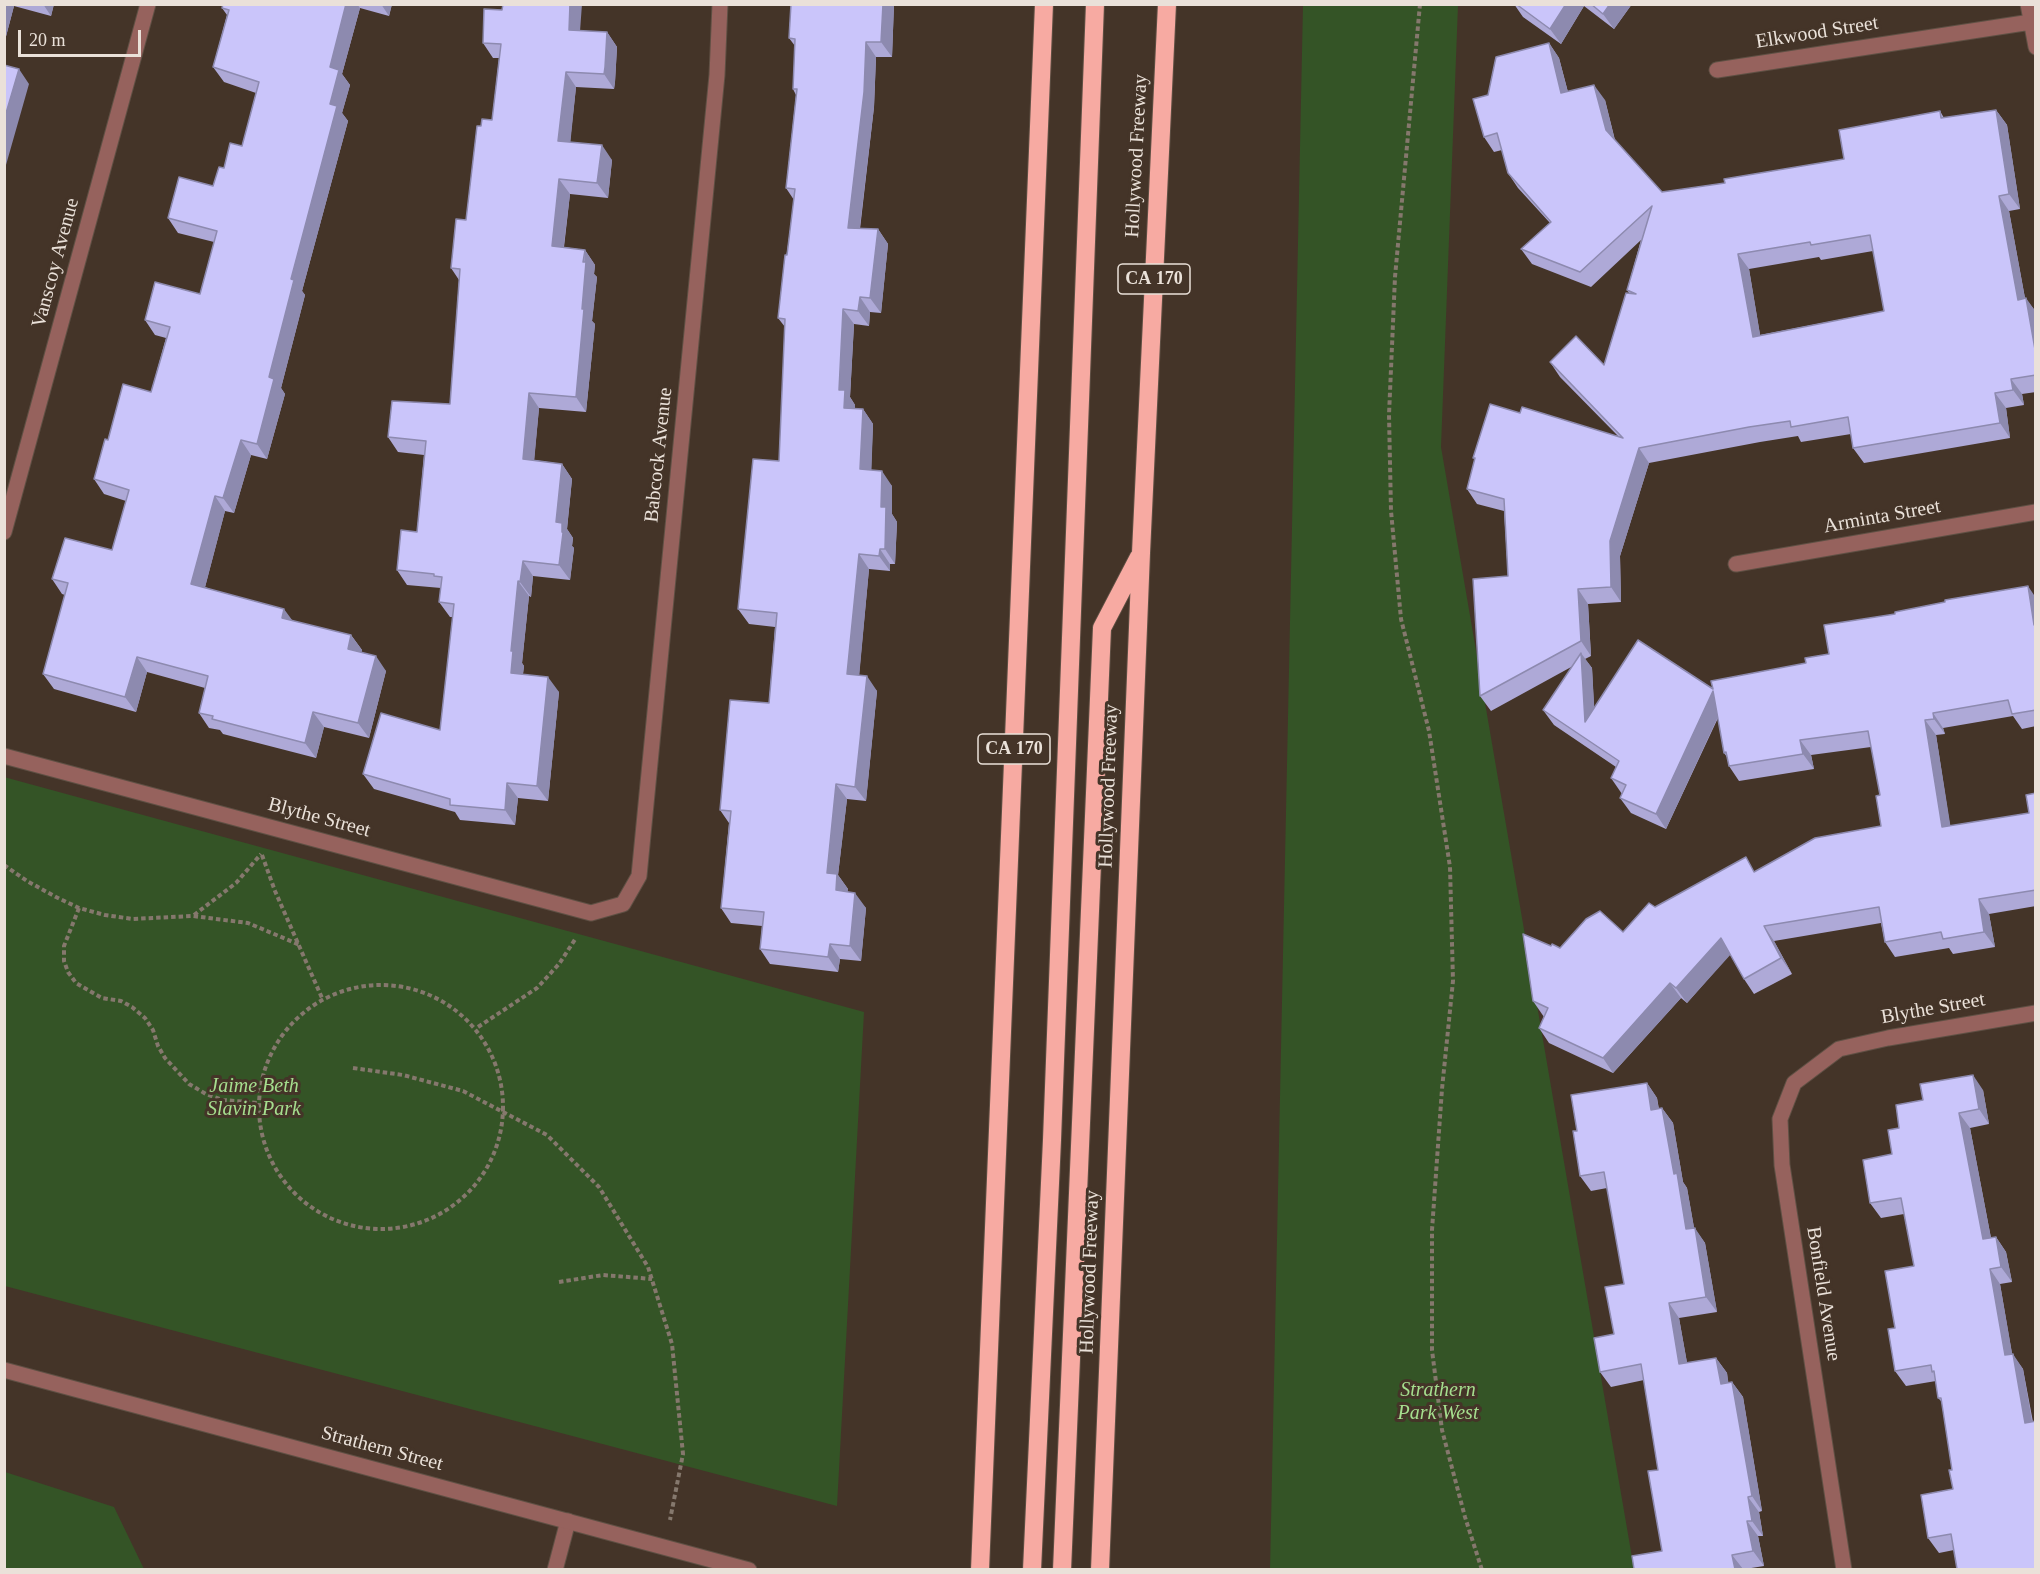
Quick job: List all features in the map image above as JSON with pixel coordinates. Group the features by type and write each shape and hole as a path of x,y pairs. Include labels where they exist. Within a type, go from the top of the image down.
{"highway":[{"name":"CA 170","path":"980,1569 1044,4"},
{"path":"1032,1569 1052,1140 1095,4"},
{"name":"Hollywood Freeway","path":"1100,1569 1141,553 1167,4"},
{"path":"1062,1569 1102,628 1141,553"}],"street":[{"name":"Vanscoy Avenue","path":"4,532 148,4"},
{"name":"Babcock Avenue","path":"591,913 622,904 639,876 716,87 720,4"},
{"path":"2028,4 2036,47"},
{"name":"Elkwood Street","path":"1717,70 2031,22"},
{"name":"Arminta Street","path":"1736,564 2036,512"},
{"name":"Blythe Street","path":"4,756 591,913"},
{"name":"Blythe Street","path":"1839,1049 1887,1038 2036,1013"},
{"name":"Bonfield Avenue","path":"1839,1049 1794,1083 1780,1119 1782,1165 1844,1569"},
{"name":"Strathern Street","path":"4,1370 749,1569"},
{"path":"555,1569 568,1521"}],"path":[{"path":"1420,4 1395,277 1389,415 1391,512 1401,619 1429,731 1450,867 1453,981 1442,1089 1432,1230 1432,1350 1442,1430 1465,1517 1482,1569"},
{"path":"194,916 236,883 261,854 269,826"},
{"path":"261,854 322,998"},
{"path":"4,865 27,881 79,908 133,919 194,916 248,923 300,945"},
{"path":"79,908 64,946 64,961 76,983 102,998 127,1004 146,1018 165,1058 189,1084 206,1094 223,1100 258,1103"},
{"path":"478,1027 537,988 559,964 591,913"},
{"path":"400,987 440,1000 478,1027 496,1065 506,1112 492,1159 466,1195 429,1221 379,1231 332,1220 293,1195 268,1158 256,1112 258,1103 266,1066 280,1032 322,998 354,988 400,987"},
{"path":"353,1068 403,1075 463,1091 547,1135 599,1187 648,1267 672,1344 683,1454 665,1547"},
{"path":"559,1282 603,1275 652,1279"}],"green space":[{"name":"Strathern Park West","path":"1303,5 1458,5 1441,447 1634,1569 1270,1570"},
{"name":"Jaime Beth Slavin Park","path":"4,777 864,1012 837,1506 5,1286"},
{"path":"5,1472 114,1507 144,1569 5,1569"}],"building":[{"path":"223,4 346,4 330,67 339,70 330,104 337,106 291,279 294,280 269,377 274,379 257,444 241,440 223,498 215,496 191,584 284,609 282,618 351,635 348,649 376,656 358,723 313,712 305,743 212,719 213,716 199,713 208,676 137,657 125,697 43,674 68,583 52,579 65,538 112,550 129,490 94,479 105,439 108,440 123,384 151,392 170,327 145,320 155,282 200,294 217,231 168,218 179,177 213,186 219,167 224,168 230,143 242,146 259,82 213,67 229,10 222,8"},
{"path":"503,4 570,4 569,30 607,32 604,74 566,72 558,141 602,145 597,183 559,179 552,246 585,250 582,309 584,309 576,397 529,393 523,459 562,464 556,522 562,523 563,533 559,565 523,561 520,582 518,581 511,673 548,677 537,786 507,783 505,810 450,805 450,799 363,774 381,713 440,730 454,604 439,602 442,577 397,570 401,530 417,532 426,441 388,437 392,401 450,404 460,269 451,268 456,219 466,220 477,126 481,126 482,119 492,120 501,44 483,43 484,9 502,10"},
{"path":"791,4 883,4 881,42 866,42 864,92 848,228 878,229 870,298 860,297 858,311 843,309 839,390 845,390 844,408 863,409 860,469 882,471 881,507 886,507 885,549 880,549 879,556 859,554 847,674 867,676 855,787 836,784 827,873 837,874 836,890 855,893 850,946 830,944 828,957 760,949 764,912 721,908 731,811 720,810 730,700 769,703 777,613 738,609 753,459 779,461 785,319 778,318 795,189 786,188 797,89 793,89 795,39 789,38"},
{"path":"1516,4 1566,4 1550,29"},
{"path":"1591,4 1610,4 1603,14"},
{"path":"1549,43 1561,93 1594,85 1606,130 1662,192 1725,183 1724,179 1844,159 1839,130 1940,111 1941,118 1996,110 2009,194 1999,196 2018,300 2026,298 2036,355 2036,375 2011,379 2013,390 1995,393 2000,423 1853,448 1848,417 1791,427 1790,421 1639,448 1610,541 1611,587 1578,589 1581,641 1480,696 1473,579 1508,576 1504,499 1467,489 1475,458 1473,458 1490,404 1520,413 1522,407 1623,438 1550,362 1576,336 1604,365 1626,293 1636,294 1627,290 1652,206 1580,272 1521,249 1551,222 1508,173 1497,133 1484,137 1473,99 1488,95 1496,57","holes":["1870,235 1884,311 1753,337 1738,254"]},
{"path":"4,65 19,69 4,120"},
{"path":"2028,586 2034,625 2036,625 2036,710 2012,714 2008,700 1933,713 1934,719 1925,720 1942,827 2029,813 2026,795 2036,793 2036,890 1979,899 1984,932 1943,939 1941,932 1885,942 1879,907 1764,926 1781,958 1744,979 1721,938 1676,988 1670,983 1603,1058 1539,1028 1548,1008 1533,1001 1523,934 1560,948 1586,919 1600,911 1623,932 1649,903 1655,907 1746,857 1754,872 1815,838 1881,826 1876,796 1880,795 1868,731 1800,740 1803,754 1729,766 1726,752 1724,753 1713,691 1656,814 1620,798 1626,785 1611,778 1619,761 1543,710 1581,653 1585,722 1638,640 1713,689 1711,681 1806,663 1805,658 1829,654 1824,625 1895,614 1895,612 1945,602 1945,600"},
{"path":"1973,1075 1979,1109 1959,1113 1983,1239 1996,1237 2001,1267 1990,1269 2005,1355 2013,1354 2025,1423 2036,1421 2036,1569 1957,1569 1951,1534 1928,1538 1921,1495 1953,1489 1941,1398 1938,1398 1931,1365 1895,1371 1888,1329 1895,1328 1885,1271 1914,1266 1901,1198 1870,1203 1863,1160 1892,1154 1888,1130 1899,1128 1896,1105 1923,1100 1920,1084"},
{"path":"1647,1083 1651,1110 1662,1108 1674,1174 1677,1173 1686,1229 1695,1228 1706,1297 1669,1303 1679,1364 1716,1358 1721,1384 1732,1382 1752,1496 1748,1497 1752,1521 1747,1521 1753,1551 1732,1555 1735,1569 1634,1569 1632,1556 1662,1551 1648,1471 1658,1470 1641,1364 1600,1372 1594,1338 1614,1334 1605,1287 1624,1284 1604,1172 1580,1176 1573,1131 1577,1131 1571,1095"}]}
